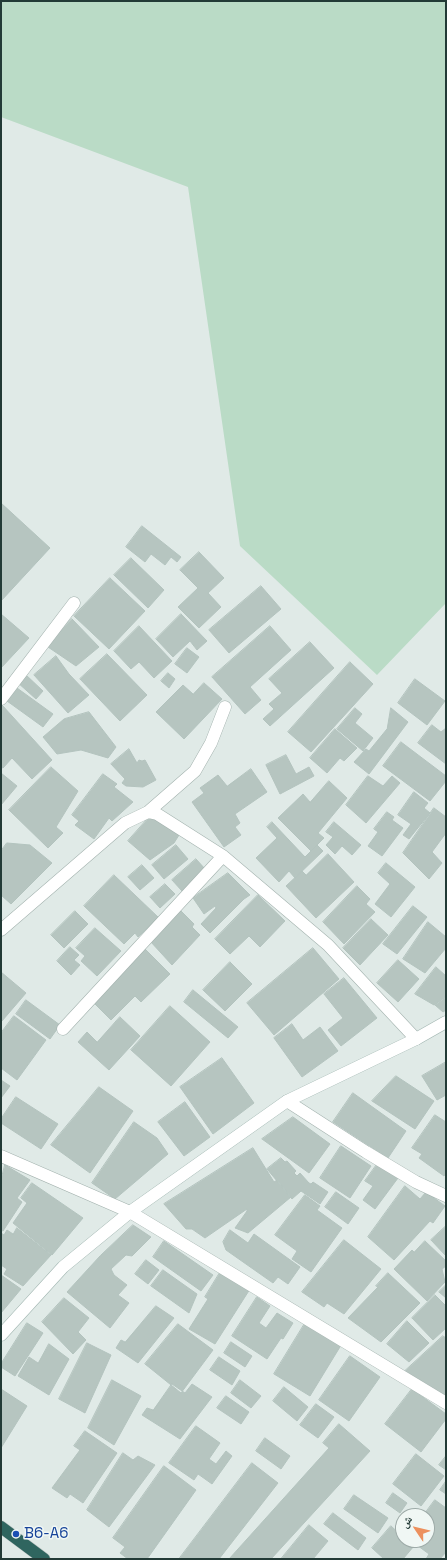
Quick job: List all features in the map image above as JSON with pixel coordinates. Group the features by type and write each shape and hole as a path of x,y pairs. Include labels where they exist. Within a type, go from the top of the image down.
{"highway":[{"path":"1,1527 44,1559"}],"street":[{"path":"1,699 74,603"},
{"path":"1,930 109,836 125,823 148,812 195,771 211,743 225,707"},
{"path":"148,812 164,817 223,856 328,945 416,1039"},
{"path":"63,1029 223,856"},
{"path":"1,1335 63,1267 130,1212 287,1102 416,1039 446,1022"},
{"path":"287,1102 416,1182 446,1196"},
{"path":"1,1156 130,1212 446,1403"}],"green space":[{"path":"1,1 446,1 446,603 377,675 240,546 188,187 1,117"}],"building":[{"path":"1,503 50,548 1,601"},
{"path":"142,526 181,557 177,562 171,557 165,565 151,554 145,562 126,547"},
{"path":"199,552 224,578 208,593 221,607 199,628 178,607 198,588 180,570"},
{"path":"131,558 164,590 148,608 114,575"},
{"path":"110,578 145,611 109,649 74,616"},
{"path":"261,586 281,609 229,653 209,630"},
{"path":"1,614 29,638 1,668"},
{"path":"181,614 207,641 197,650 190,641 173,657 156,639"},
{"path":"72,619 99,647 76,666 45,645"},
{"path":"139,626 172,661 154,678 139,662 131,669 114,651"},
{"path":"270,626 291,650 250,687 261,700 245,714 212,677"},
{"path":"310,642 334,668 270,726 263,719 274,709 269,704 282,693 269,679"},
{"path":"187,648 199,657 187,673 175,664"},
{"path":"107,654 147,695 120,721 80,679"},
{"path":"56,656 69,674 89,695 68,713 34,675"},
{"path":"350,662 373,684 311,752 288,732"},
{"path":"168,673 175,679 169,688 161,681"},
{"path":"25,674 43,691 36,699 17,682"},
{"path":"415,679 445,701 427,725 398,703"},
{"path":"204,683 222,699 184,739 156,712 183,685 193,694"},
{"path":"17,688 53,714 43,727 7,701"},
{"path":"2,705 52,760 32,779 12,758 3,768 1,767"},
{"path":"355,708 362,714 355,723 373,738 363,751 337,729"},
{"path":"391,708 408,722 369,774 354,762 366,749 369,751 387,729"},
{"path":"89,712 116,747 108,758 81,750 57,754 43,737 64,719"},
{"path":"432,725 441,732 446,728 446,764 418,743"},
{"path":"335,729 357,748 344,761 340,758 327,773 310,758"},
{"path":"401,742 446,776 446,781 430,801 383,766"},
{"path":"129,749 137,763 139,760 145,760 156,780 143,787 126,786 122,783 125,779 111,764"},
{"path":"286,755 296,774 309,767 314,776 280,794 266,765"},
{"path":"51,767 78,791 56,827 63,833 48,848 9,810"},
{"path":"251,769 267,792 235,814 240,823 235,827 241,835 224,847 192,802 204,793 200,788 218,775 227,786"},
{"path":"1,773 17,786 1,805"},
{"path":"103,774 117,784 114,787 133,802 112,821 109,818 94,839 75,825 79,821 72,815"},
{"path":"368,776 383,786 392,776 400,783 366,823 346,805"},
{"path":"329,781 347,798 318,833 324,838 311,851 278,818 303,794 310,802"},
{"path":"414,792 428,803 424,808 430,813 409,839 403,835 411,824 398,815"},
{"path":"434,808 446,817 446,833 432,852 442,863 429,879 403,853"},
{"path":"387,812 394,817 392,820 403,828 382,856 368,846 378,832 374,829"},
{"path":"152,814 179,835 174,843 150,860 128,841"},
{"path":"272,822 305,857 317,845 323,851 295,878 289,871 279,882 256,858 277,838 267,827"},
{"path":"334,822 361,845 352,855 342,846 335,854 326,845 333,837 326,832"},
{"path":"7,843 30,845 52,863 11,904 1,895 1,851"},
{"path":"176,845 188,859 164,879 152,865"},
{"path":"328,854 354,882 316,918 286,886 302,871 306,875"},
{"path":"196,859 206,870 182,891 172,880"},
{"path":"386,863 415,887 391,917 375,904 390,884 378,873"},
{"path":"142,865 154,878 140,890 128,877"},
{"path":"228,873 250,895 244,899 210,933 201,924 216,908 215,906 204,914 193,898"},
{"path":"114,875 158,917 138,937 135,933 124,944 84,906"},
{"path":"165,884 175,894 160,908 150,897"},
{"path":"357,886 370,899 366,904 375,912 344,944 323,922"},
{"path":"258,895 285,921 260,947 249,936 230,954 215,939"},
{"path":"413,906 427,917 397,954 383,944"},
{"path":"180,910 194,924 192,927 200,935 172,965 150,941"},
{"path":"75,911 88,924 64,948 51,935"},
{"path":"371,919 388,935 360,965 343,948"},
{"path":"428,922 446,937 446,948 425,973 403,959"},
{"path":"95,928 121,951 97,976 81,961 85,956 76,948"},
{"path":"70,947 79,955 74,960 80,965 71,975 57,961"},
{"path":"313,948 339,979 274,1035 247,1003"},
{"path":"145,949 170,974 141,1002 135,996 111,1020 92,1001"},
{"path":"398,960 419,979 398,1002 377,983"},
{"path":"230,962 252,984 225,1011 203,990"},
{"path":"436,967 446,976 446,996 434,1005 415,994"},
{"path":"1,972 26,993 2,1021 1,1020"},
{"path":"344,978 377,1018 341,1046 328,1030 343,1018 324,994"},
{"path":"193,990 238,1027 228,1038 184,1002"},
{"path":"446,997 446,1010 443,1012 435,1005"},
{"path":"26,1000 60,1025 50,1039 16,1014"},
{"path":"170,1006 210,1042 171,1086 131,1050"},
{"path":"14,1016 46,1040 17,1080 1,1068 1,1033"},
{"path":"120,1017 140,1036 109,1070 78,1042 87,1032 97,1042"},
{"path":"292,1024 303,1040 320,1027 338,1051 302,1077 274,1038"},
{"path":"222,1058 254,1103 213,1134 180,1087"},
{"path":"446,1062 446,1095 437,1100 422,1076"},
{"path":"396,1076 434,1101 415,1129 372,1101"},
{"path":"1,1080 10,1086 1,1098"},
{"path":"99,1087 133,1111 90,1173 51,1145"},
{"path":"353,1093 406,1131 388,1158 333,1122"},
{"path":"16,1097 58,1124 41,1149 1,1123 1,1119"},
{"path":"185,1102 210,1137 184,1156 158,1122"},
{"path":"435,1115 446,1122 446,1173 444,1176 419,1158 422,1154 412,1148"},
{"path":"293,1117 330,1144 309,1173 262,1139"},
{"path":"134,1122 157,1138 168,1154 115,1199 92,1183"},
{"path":"341,1146 371,1166 350,1198 320,1178"},
{"path":"253,1148 274,1182 277,1180 291,1197 248,1233 235,1228 247,1209 205,1238 192,1229 186,1229 164,1204"},
{"path":"281,1158 285,1162 287,1161 296,1171 294,1173 297,1176 300,1173 309,1183 311,1184 313,1182 328,1192 320,1204 301,1191 292,1199 267,1169"},
{"path":"378,1163 398,1178 375,1209 363,1200 373,1186 365,1181"},
{"path":"5,1165 30,1180 17,1198 22,1202 3,1231 1,1230 1,1180"},
{"path":"32,1183 83,1218 52,1255 13,1223 27,1203 21,1198"},
{"path":"405,1186 420,1199 426,1192 445,1206 433,1223 430,1221 394,1260 368,1237"},
{"path":"336,1192 359,1208 348,1224 325,1207"},
{"path":"305,1195 320,1206 317,1210 342,1228 311,1272 292,1259 297,1251 275,1235"},
{"path":"133,1225 151,1237 132,1256 126,1255 111,1269 114,1275 127,1285 118,1295 129,1303 110,1328 67,1292 100,1256"},
{"path":"446,1226 446,1256 431,1240"},
{"path":"17,1228 51,1255 23,1286 4,1274 7,1269 1,1265 1,1233 4,1235 7,1230 13,1234"},
{"path":"230,1230 248,1243 254,1234 300,1267 288,1284 278,1277 273,1283 226,1250 223,1242"},
{"path":"344,1240 381,1269 344,1314 327,1303 324,1307 302,1292"},
{"path":"164,1241 213,1275 201,1291 153,1257"},
{"path":"425,1241 446,1261 446,1266 442,1269 445,1282 427,1301 394,1269 412,1250 414,1252"},
{"path":"146,1260 159,1270 148,1284 135,1274"},
{"path":"163,1270 197,1294 189,1313 151,1286"},
{"path":"221,1271 250,1289 215,1344 189,1329 208,1299 205,1297"},
{"path":"388,1273 420,1303 381,1342 348,1318 378,1287 376,1286"},
{"path":"1,1275 21,1289 1,1313"},
{"path":"446,1285 446,1298 439,1292"},
{"path":"435,1295 446,1306 446,1328 433,1340 412,1318"},
{"path":"257,1297 270,1306 259,1323 266,1328 277,1313 293,1323 283,1339 281,1338 267,1359 232,1336"},
{"path":"64,1298 89,1318 78,1332 86,1340 73,1354 42,1322"},
{"path":"156,1306 174,1318 138,1363 116,1348 121,1340 125,1342"},
{"path":"307,1320 343,1342 310,1396 274,1374"},
{"path":"407,1321 429,1343 409,1362 387,1344"},
{"path":"27,1323 43,1333 15,1376 1,1367 1,1364"},
{"path":"178,1324 213,1350 181,1393 145,1364"},
{"path":"443,1336 446,1338 445,1395 405,1371"},
{"path":"231,1342 252,1356 245,1367 224,1353"},
{"path":"87,1343 111,1355 85,1413 59,1399"},
{"path":"49,1344 69,1359 49,1395 18,1376 29,1357 38,1363"},
{"path":"350,1356 380,1377 349,1421 319,1400"},
{"path":"219,1357 240,1371 232,1385 210,1370"},
{"path":"112,1380 141,1396 114,1445 88,1428"},
{"path":"240,1380 261,1396 251,1408 231,1393"},
{"path":"172,1384 185,1393 192,1384 212,1397 180,1439 142,1415 147,1408 153,1410"},
{"path":"284,1387 308,1407 297,1421 273,1401"},
{"path":"1,1389 27,1406 1,1448 2,1421"},
{"path":"412,1389 446,1414 446,1419 421,1452 385,1424"},
{"path":"226,1396 249,1412 241,1424 217,1408"},
{"path":"316,1404 334,1417 318,1438 300,1425"},
{"path":"339,1424 370,1451 271,1559 229,1559 329,1448 323,1443"},
{"path":"196,1426 220,1443 209,1459 216,1464 226,1451 232,1456 212,1484 198,1474 194,1480 169,1463"},
{"path":"85,1431 117,1453 83,1503 70,1494 67,1498 52,1488 80,1450 74,1446"},
{"path":"265,1438 290,1456 281,1469 256,1451"},
{"path":"123,1453 133,1460 138,1456 155,1465 109,1527 87,1510"},
{"path":"416,1454 444,1476 421,1506 393,1484"},
{"path":"446,1456 446,1470 439,1465"},
{"path":"252,1463 278,1483 219,1559 179,1559"},
{"path":"164,1466 196,1490 147,1559 128,1559 120,1553 125,1547 113,1538"},
{"path":"446,1481 446,1494 440,1490"},
{"path":"393,1493 407,1503 404,1508 395,1508 395,1509 386,1503"},
{"path":"354,1495 388,1518 378,1533 344,1509"},
{"path":"435,1500 446,1508 446,1552 440,1559 426,1559 429,1554 421,1548 435,1548 435,1508 429,1508"},
{"path":"333,1513 366,1538 358,1550 324,1524"},
{"path":"309,1525 328,1541 313,1559 281,1559"},
{"path":"391,1526 395,1530 395,1548 412,1548 403,1559 384,1559 372,1548"}],"place":[{"name":"B6-A6","path":"16,1534"}]}
